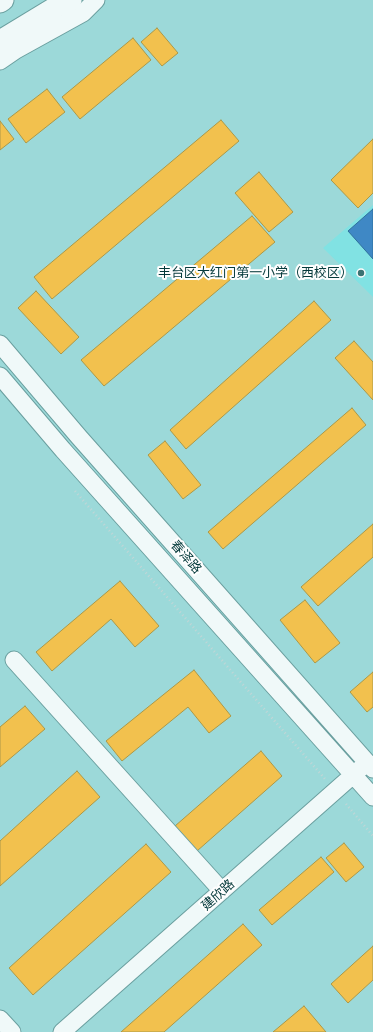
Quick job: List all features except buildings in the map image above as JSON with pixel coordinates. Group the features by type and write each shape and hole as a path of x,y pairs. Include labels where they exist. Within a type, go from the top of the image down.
{"main road":[{"path":"0,41 56,7 71,0"}],"street":[{"path":"0,61 16,50 83,13 96,0"},
{"name":"春泽路","path":"0,344 84,442 371,763"},
{"name":"春泽路","path":"0,376 68,456 373,798"},
{"path":"14,660 222,891"},
{"name":"建欣路","path":"62,1032 353,775 371,763"},
{"path":"0,1019 12,1032"}],"path":[{"path":"74,490 373,836"}],"shaded area":[{"name":"丰台区大红门第一小学（西校区）","path":"373,205 373,297 323,248"}],"place":[{"name":"丰台区大红门第一小学（西校区）","path":"361,273"}]}
